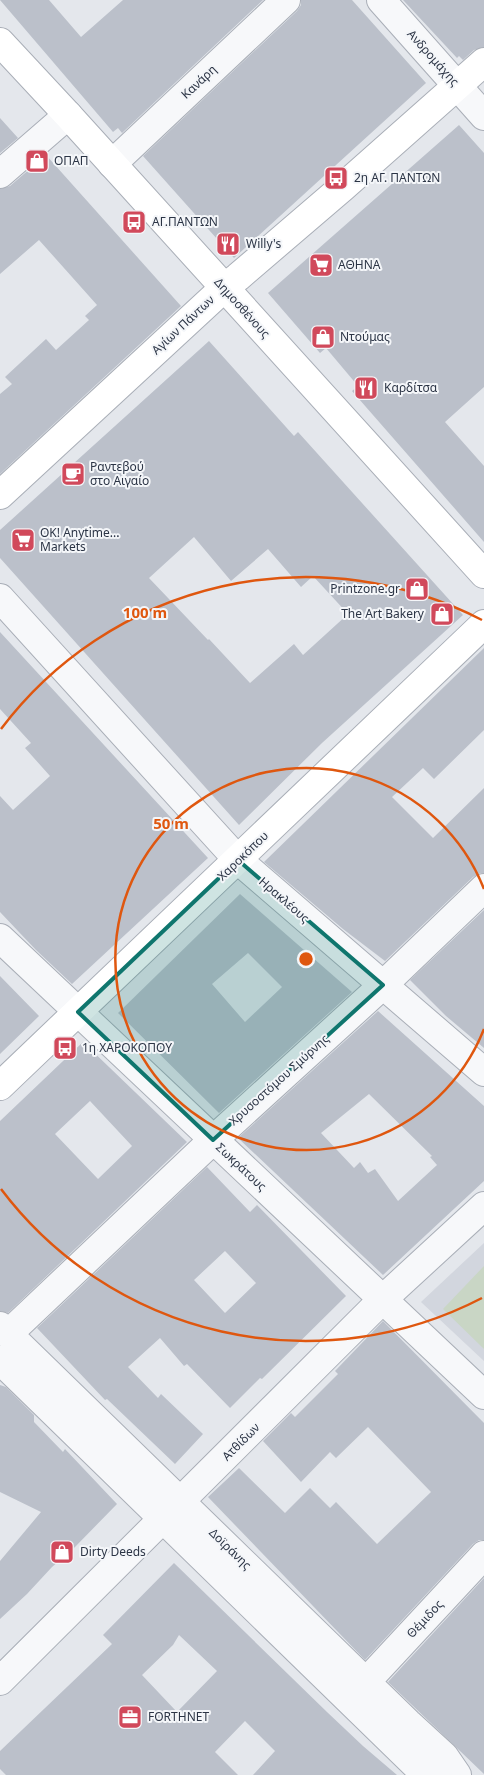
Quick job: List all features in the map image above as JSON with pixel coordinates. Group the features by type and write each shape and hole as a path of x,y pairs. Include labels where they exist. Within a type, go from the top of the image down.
{"street":[{"name":"Κανάρη","path":"112,164 286,0"},
{"name":"Ανδρομάχης","path":"381,0 484,116"},
{"name":"Δημοσθένους","path":"0,42 484,574"},
{"name":"Αγίων Πάντων","path":"0,495 224,288 343,187 484,62"},
{"path":"0,174 68,115"},
{"name":"Ηρακλέους","path":"0,598 238,860 484,1072"},
{"name":"Χαροκόπου","path":"0,1086 484,624"},
{"name":"Χρυσοστόμου Σμύρνης","path":"4,1330 383,985 484,888"},
{"name":"Σωκράτους","path":"0,938 484,1395"},
{"name":"Ατθίδων","path":"0,1681 383,1299 484,1206"},
{"name":"Δοϊράνης","path":"4,1330 426,1775"},
{"name":"Δοϊράνης","path":"0,1360 173,1510 366,1682 444,1756 457,1775"},
{"name":"Θέμιδος","path":"366,1682 484,1555"}],"highlighted area":[{"path":"238,860 383,985 213,1140 78,1012"}],"shaded area":[{"path":"484,1243 484,1361 421,1302"}],"green space":[{"path":"484,1266 484,1349 443,1309"}],"building":[{"path":"0,0 49,0 81,37 123,0 263,0 122,133 118,128 113,132"},
{"path":"301,0 352,0 426,83 234,258 143,156 297,11 301,5"},
{"path":"403,0 484,0 484,47 474,50 463,60 459,56 457,58"},
{"path":"0,118 18,138 0,153"},
{"path":"459,125 484,153 484,387 445,422 484,466 484,542 352,391 358,386 326,348 320,353 268,293"},
{"path":"46,155 181,306 0,474 0,394 12,384 5,377 46,339 56,350 89,320 85,316 97,305 39,240 0,274 0,189 10,186"},
{"path":"209,341 294,436 298,432 463,615 322,743 239,825 0,558 0,530","holes":["194,537 231,581 268,549 301,587 313,576 348,614 303,655 294,644 250,683 149,578"]},
{"path":"0,632 208,858 72,984 0,912 0,796 13,810 50,776 25,748 31,743 0,709"},
{"path":"484,648 484,730 434,779 423,768 392,797 433,838 484,788 484,873 473,877 385,961 343,929 264,862"},
{"path":"240,894 352,992 219,1113 118,1013","holes":["248,953 282,987 245,1022 212,984"]},
{"path":"484,910 484,1048 446,1016 410,980"},
{"path":"0,976 39,1016 0,1054"},
{"path":"378,1011 484,1106 484,1181 383,1275 238,1138","holes":["369,1094 432,1156 430,1157 437,1165 398,1201 375,1169 368,1173 360,1162 354,1168 321,1133"]},
{"path":"83,1042 187,1142 8,1313 0,1311 0,1121","holes":["90,1101 132,1146 98,1179 55,1134"]},
{"path":"207,1167 250,1212 257,1205 346,1296 230,1408 187,1364 184,1366 160,1338 128,1367 158,1398 161,1394 203,1434 175,1464 107,1399 105,1400 37,1328","holes":["225,1251 256,1283 225,1313 194,1280"]},
{"path":"383,1321 484,1423 484,1540 479,1540 473,1544 365,1660 208,1497 239,1468 285,1513 310,1488 330,1508 336,1502 377,1544 431,1492 368,1427 336,1458 330,1452 301,1482 263,1441 291,1413 295,1417 338,1374 335,1371"},
{"path":"0,1385 6,1387 34,1415 34,1422 63,1452 65,1449 117,1504 0,1619 0,1561 41,1512 0,1492"},
{"path":"174,1563 327,1712 397,1775 253,1775 275,1751 245,1721 215,1752 238,1775 6,1775 0,1769 0,1751 112,1644 103,1635","holes":["179,1635 217,1671 177,1712 142,1675 173,1645"]},
{"path":"484,1578 484,1774 388,1682"}],"place":[{"name":"ΟΠΑΠ","path":"37,161"},
{"name":"2η ΑΓ. ΠΑΝΤΩΝ","path":"336,178"},
{"name":"ΑΓ.ΠΑΝΤΩΝ","path":"134,222"},
{"name":"Willy's","path":"228,244"},
{"name":"ΑΘΗΝΑ","path":"321,265"},
{"name":"Ντούμας","path":"323,337"},
{"name":"Καρδίτσα","path":"366,388"},
{"name":"Ραντεβού στο Αιγαίο","path":"73,474"},
{"name":"OK! Anytime... Markets","path":"23,540"},
{"name":"Printzone.gr","path":"417,589"},
{"name":"The Art Bakery","path":"442,614"},
{"name":"1η ΧΑΡΟΚΟΠΟΥ","path":"65,1048"},
{"name":"Dirty Deeds","path":"62,1552"},
{"name":"FORTHNET","path":"130,1717"}]}
